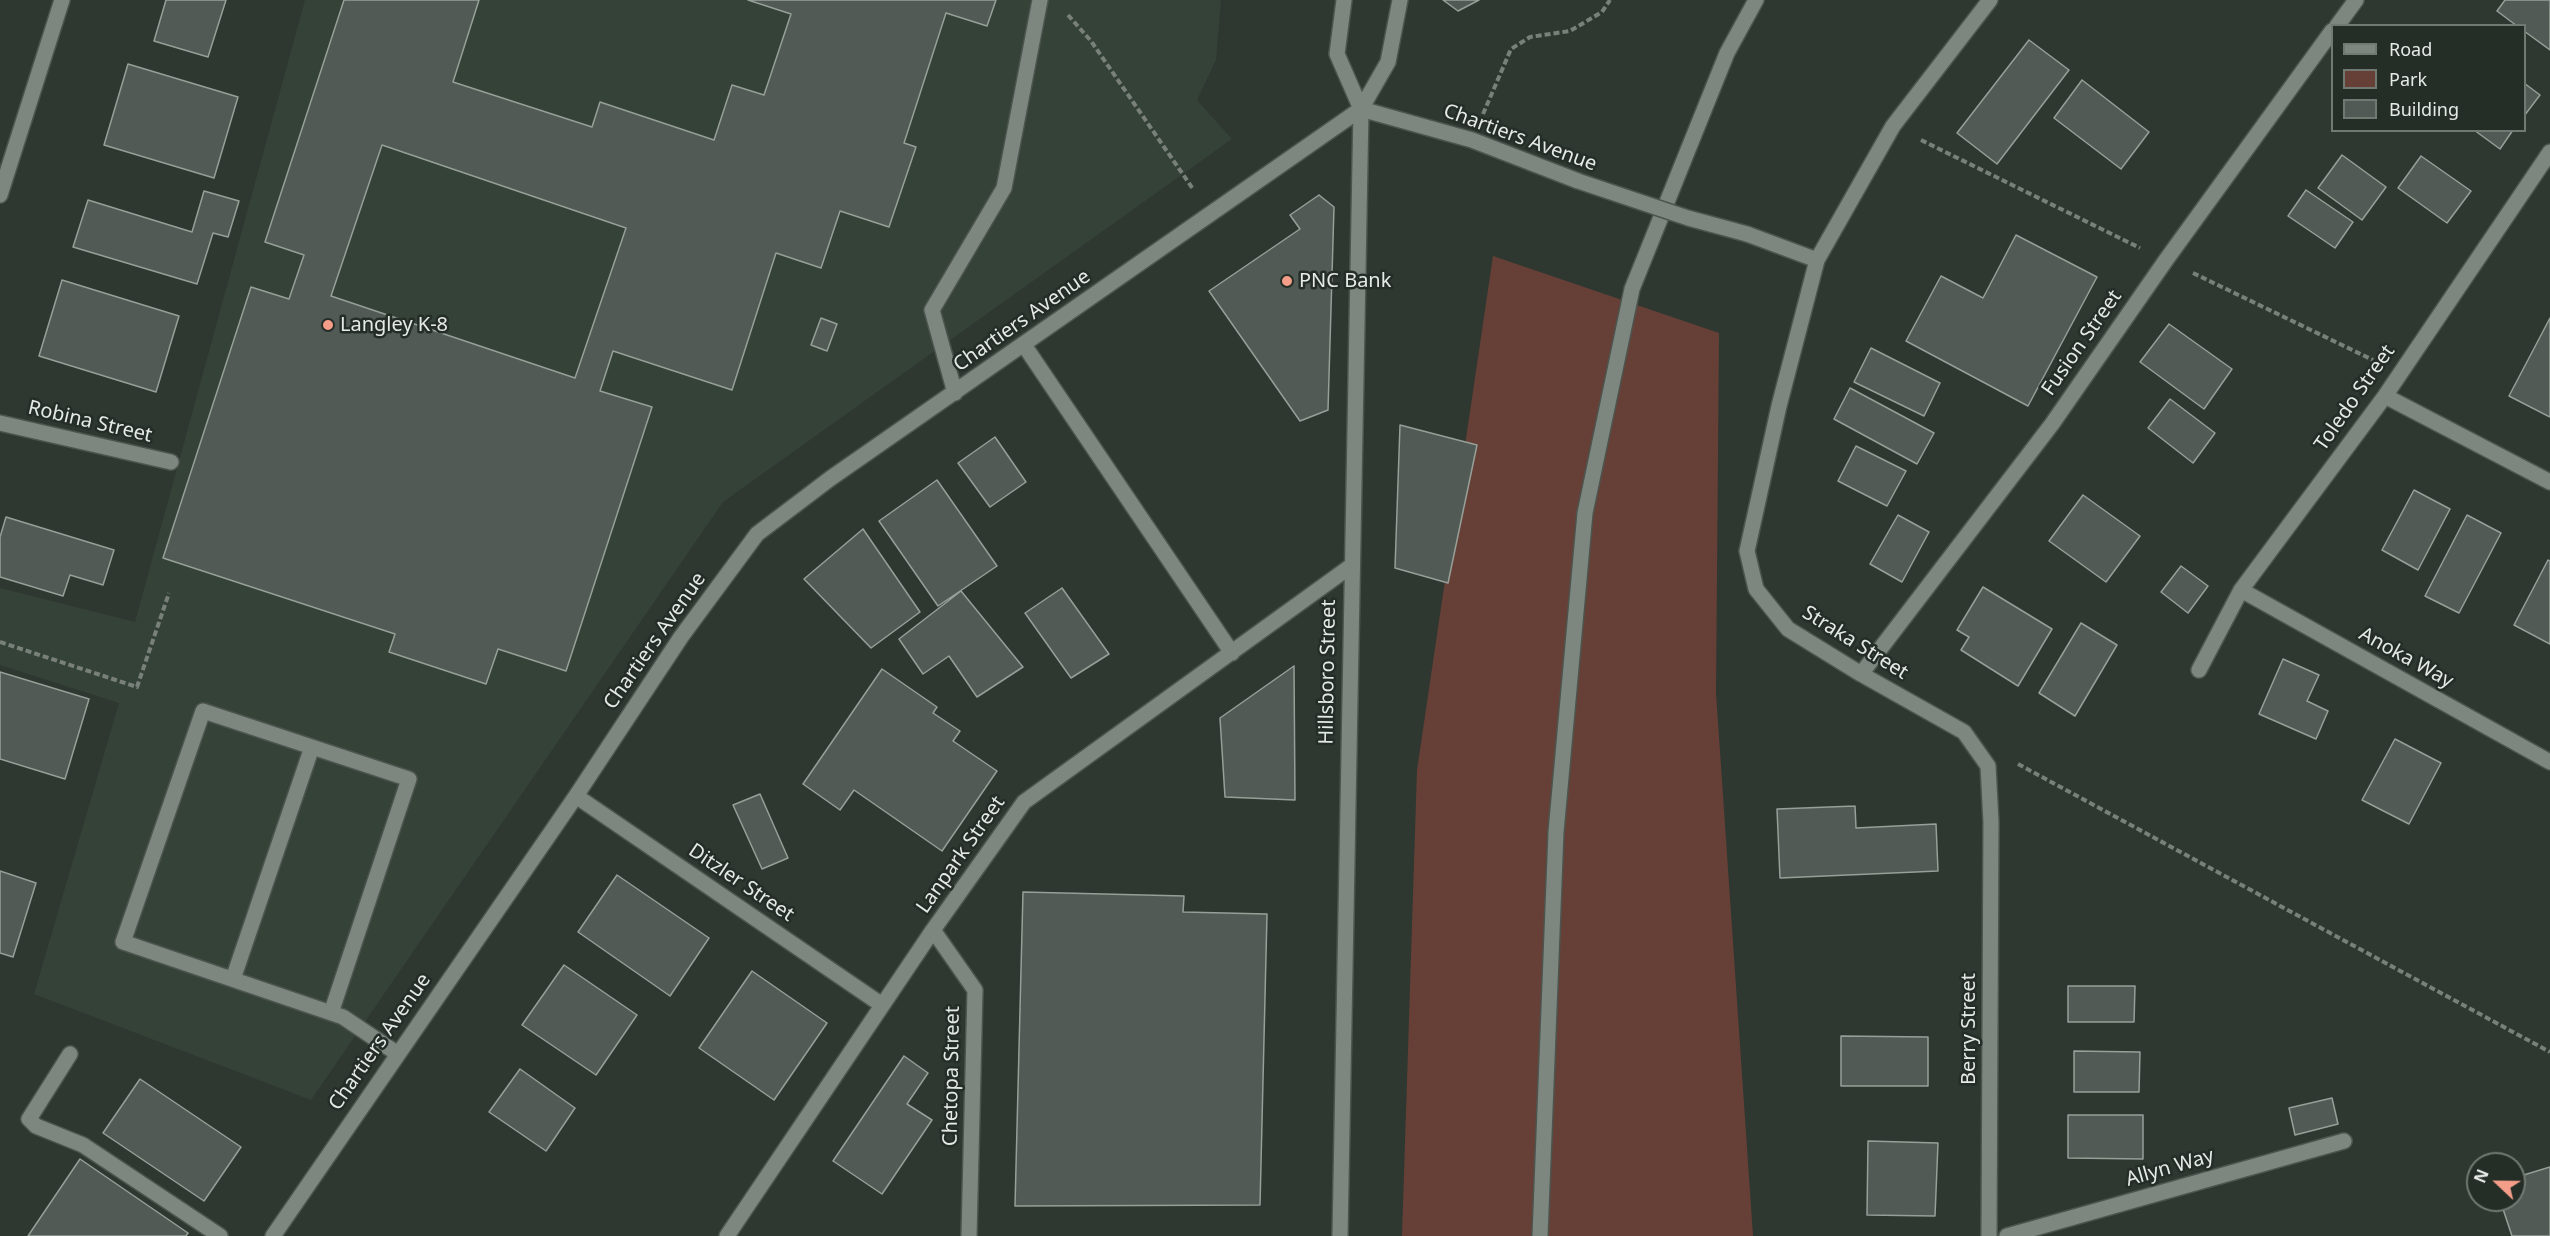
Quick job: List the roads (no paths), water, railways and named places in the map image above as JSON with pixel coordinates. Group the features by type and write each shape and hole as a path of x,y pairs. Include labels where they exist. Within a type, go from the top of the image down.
{"street":[{"path":"1,188 62,0"},
{"path":"955,393 932,310 1004,188 1040,0"},
{"name":"Hillsboro Street","path":"1340,1236 1361,110 1338,54 1344,0"},
{"name":"Hillsboro Street","path":"1361,110 1388,62 1400,0"},
{"path":"1540,1236 1556,832 1585,513 1632,289 1727,53 1756,0"},
{"path":"1817,260 1893,126 1990,0"},
{"path":"2338,24 2356,0"},
{"name":"Fusion Street","path":"1861,674 2052,424 2166,260 2331,32"},
{"name":"Chartiers Avenue","path":"273,1236 576,796 681,636 757,534 831,478 1361,110 1472,140 1578,181 1688,218 1747,234 1817,260"},
{"name":"Toledo Street","path":"2199,670 2241,590 2385,396 2550,152"},
{"name":"Straka Street","path":"1817,260 1779,406 1747,551 1756,589 1788,630 1964,732 1988,766 1990,822"},
{"path":"1024,345 1232,653"},
{"path":"2385,396 2550,482"},
{"name":"Robina Street","path":"0,423 171,462"},
{"name":"Lanpark Street","path":"727,1236 933,930 1024,802 1351,566"},
{"name":"Anoka Way","path":"2241,590 2550,762"},
{"path":"331,1012 409,779 203,711 123,942 344,1017 398,1054"},
{"path":"233,979 312,747"},
{"name":"Ditzler Street","path":"576,796 882,1005"},
{"name":"Berry Street","path":"1989,1236 1990,822"},
{"name":"Chetopa Street","path":"933,930 975,990 969,1236"},
{"path":"70,1054 29,1119 36,1126 83,1146 220,1236"},
{"name":"Allyn Way","path":"2007,1236 2344,1141"}],"place":[{"name":"PNC Bank","path":"1287,281"},
{"name":"Langley K-8","path":"328,325"}]}
